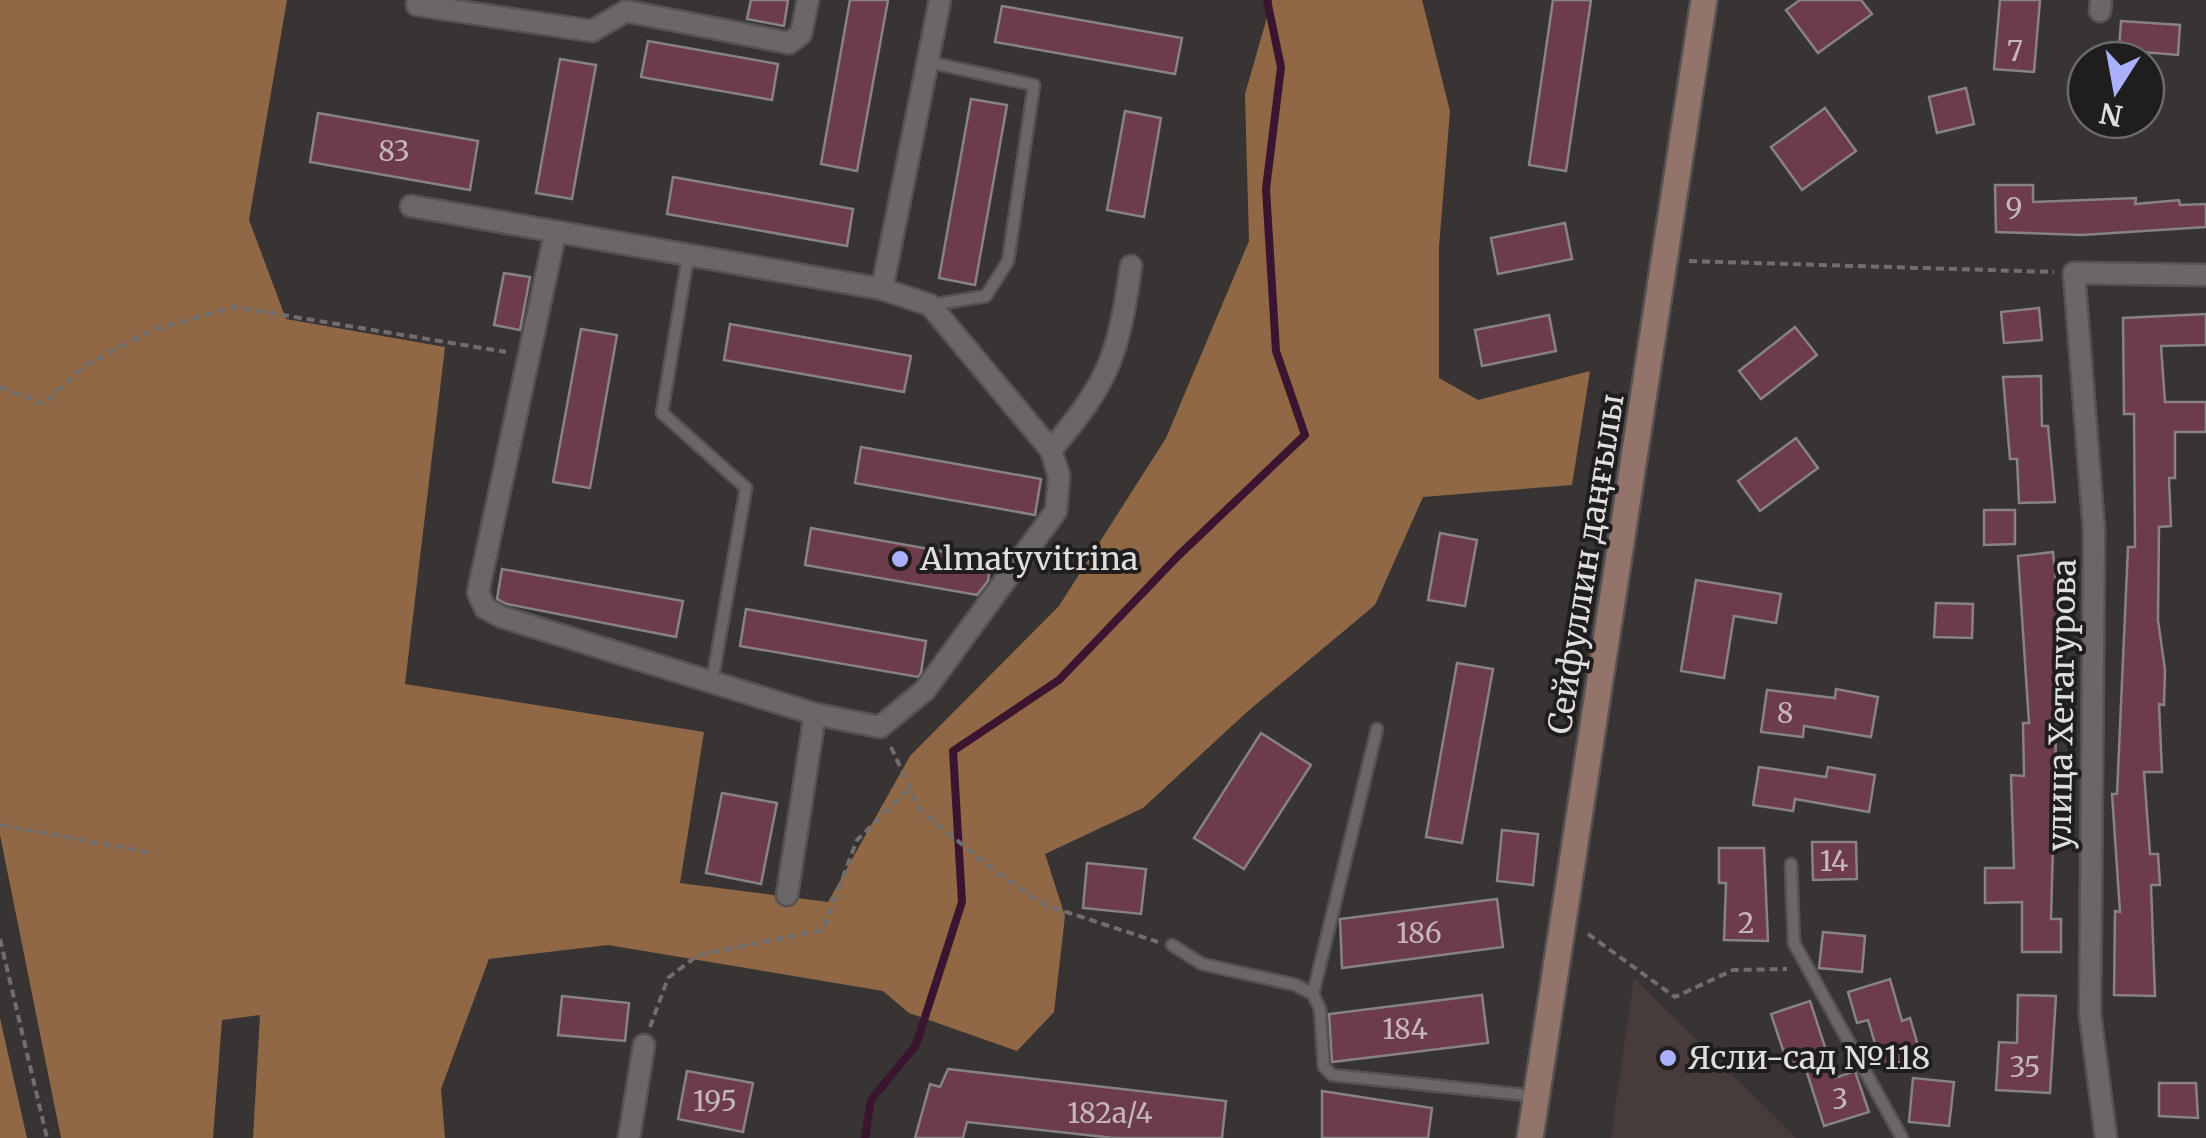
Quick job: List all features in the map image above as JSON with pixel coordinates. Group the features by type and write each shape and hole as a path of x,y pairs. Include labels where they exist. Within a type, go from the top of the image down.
{"main road":[{"name":"Сейфуллин даңғылы","path":"1530,1138 1704,0"}],"street":[{"path":"416,5 592,31 634,5 789,42 801,34 808,0"},
{"path":"882,289 940,0"},
{"path":"410,206 882,289 930,306 1051,450 1059,476 1056,511 925,690 880,726 815,714 485,608 478,592 555,234"},
{"path":"1051,450 1106,374 1120,343 1131,266"},
{"path":"2074,273 2206,275"},
{"name":"улица Хетагурова","path":"2074,273 2094,530 2090,1014 2106,1138"},
{"path":"787,894 815,714"},
{"path":"629,1138 644,1045"}],"lane":[{"path":"928,62 1034,86 1008,260 986,296 930,306"},
{"path":"688,256 662,413 746,488 712,682"},
{"path":"1377,729 1313,994 1320,1010 1324,1067 1332,1075 1536,1096"},
{"path":"1790,864 1794,943 1902,1138"},
{"path":"1172,945 1202,964 1296,986 1313,994"}],"path":[{"path":"1666,260 2074,273"},
{"path":"0,387 44,404 84,366 153,330 234,308 529,356"},
{"path":"880,726 920,810 996,872 1045,905 1134,937 1172,945"},
{"path":"644,1045 668,978 698,955 823,930 857,840 911,787"},
{"path":"0,825 146,852"},
{"path":"1564,917 1675,997 1734,970 1808,968"},
{"path":"0,939 47,1138"}],"shaded area":[{"path":"0,0 287,0 249,220 286,319 445,347 405,684 704,732 680,883 828,902 910,756 1059,606 1166,438 1249,241 1245,94 1272,0 1422,0 1450,111 1439,247 1439,378 1478,400 1590,371 1572,485 1423,497 1375,605 1248,711 1143,808 1045,854 1065,916 1054,1012 1017,1051 909,1013 883,991 608,945 489,959 441,1089 445,1138 253,1138 260,1015 222,1020 213,1138 61,1138 0,835"},
{"name":"Ясли-сад №118","path":"1634,978 1796,1138 1611,1138"},
{"path":"0,1018 27,1138 0,1138"}],"building":[{"path":"751,0 788,0 784,26 747,19"},
{"path":"850,0 888,0 857,171 821,164"},
{"path":"1553,0 1591,0 1566,171 1529,165"},
{"path":"1800,0 1861,0 1872,14 1818,53 1786,10"},
{"path":"2000,0 2040,0 2034,72 1994,69"},
{"path":"1002,6 1182,38 1175,74 995,42"},
{"path":"2121,21 2180,25 2178,55 2166,54 2166,40 2120,40"},
{"path":"648,41 778,64 772,100 641,77"},
{"path":"560,59 596,65 572,199 536,193"},
{"path":"1966,88 1974,124 1937,133 1929,97"},
{"path":"971,99 1007,105 975,285 939,278"},
{"path":"1825,108 1856,151 1802,190 1771,147"},
{"path":"1125,111 1161,118 1144,217 1107,210"},
{"path":"318,113 478,141 470,190 310,162"},
{"path":"673,177 853,209 847,246 667,214"},
{"path":"1995,185 2033,185 2033,202 2136,198 2135,204 2179,200 2180,205 2206,204 2206,227 2082,235 1996,232"},
{"path":"1565,223 1572,259 1498,274 1491,238"},
{"path":"504,273 530,277 520,330 494,325"},
{"path":"2039,308 2042,340 2004,343 2001,312"},
{"path":"2206,314 2206,345 2161,346 2165,402 2206,402 2206,432 2175,432 2175,478 2169,478 2171,526 2159,527 2158,620 2165,670 2164,705 2159,704 2162,772 2144,772 2150,854 2158,854 2160,885 2151,885 2155,996 2114,995 2115,911 2120,912 2112,794 2117,794 2128,547 2135,547 2134,414 2124,414 2123,318"},
{"path":"1549,315 1556,351 1482,366 1475,330"},
{"path":"730,324 911,356 904,392 724,360"},
{"path":"1795,327 1817,355 1761,399 1739,371"},
{"path":"581,329 617,335 590,488 553,482"},
{"path":"2041,376 2042,426 2048,426 2055,502 2019,503 2017,459 2010,459 2003,377"},
{"path":"1796,438 1818,468 1760,511 1738,481"},
{"path":"861,447 1041,479 1035,515 855,483"},
{"path":"1984,510 2015,510 2015,544 1984,545"},
{"path":"811,528 991,560 988,581 977,595 805,565"},
{"path":"1440,533 1477,540 1465,606 1428,600"},
{"path":"2053,552 2062,644 2058,645 2060,698 2051,919 2061,919 2061,952 2022,952 2022,902 1985,903 1985,868 2014,868 2011,775 2024,776 2023,723 2029,723 2018,556"},
{"path":"502,569 683,601 676,637 507,604 497,599"},
{"path":"1696,580 1781,594 1776,623 1734,616 1724,678 1681,671"},
{"path":"1936,603 1973,604 1972,638 1934,637"},
{"path":"746,609 926,641 921,673 918,677 740,646"},
{"path":"1457,663 1493,669 1462,843 1426,837"},
{"path":"1836,689 1878,697 1871,737 1804,726 1803,737 1761,732 1767,690 1835,698"},
{"path":"1261,733 1311,765 1244,869 1194,838"},
{"path":"1759,767 1826,777 1828,767 1875,775 1869,812 1795,799 1793,811 1753,805"},
{"path":"722,793 777,803 761,884 706,873"},
{"path":"1502,830 1538,834 1533,885 1497,881"},
{"path":"1812,842 1856,842 1857,879 1813,880"},
{"path":"1719,848 1764,848 1768,941 1724,940 1726,883 1719,883"},
{"path":"1087,863 1146,869 1141,914 1083,908"},
{"path":"1497,899 1503,947 1342,968 1340,919"},
{"path":"1823,932 1865,936 1862,972 1819,968"},
{"path":"1890,979 1902,1021 1910,1018 1921,1056 1882,1067 1868,1020 1857,1023 1848,992"},
{"path":"1482,995 1488,1043 1332,1062 1329,1014"},
{"path":"2018,995 2056,996 2050,1093 1996,1090 1999,1042 2017,1043"},
{"path":"562,996 629,1003 625,1041 558,1035"},
{"path":"1810,1001 1835,1078 1855,1071 1869,1112 1824,1126 1803,1060 1788,1065 1771,1014"},
{"path":"948,1069 1226,1101 1222,1138 1114,1138 967,1122 963,1138 915,1138 930,1084 940,1087"},
{"path":"687,1071 753,1083 743,1132 678,1119"},
{"path":"1913,1078 1954,1082 1949,1126 1909,1122"},
{"path":"2159,1083 2196,1083 2198,1118 2159,1116"},
{"path":"1322,1091 1432,1108 1428,1138 1322,1138"}],"waterway":[{"path":"865,1138 871,1100 916,1045 962,902 953,751 1059,680 1178,556 1305,435 1276,351 1266,189 1281,67 1267,0"}],"place":[{"name":"Almatyvitrina","path":"900,559"},
{"name":"Ясли-сад №118","path":"1668,1058"}]}
